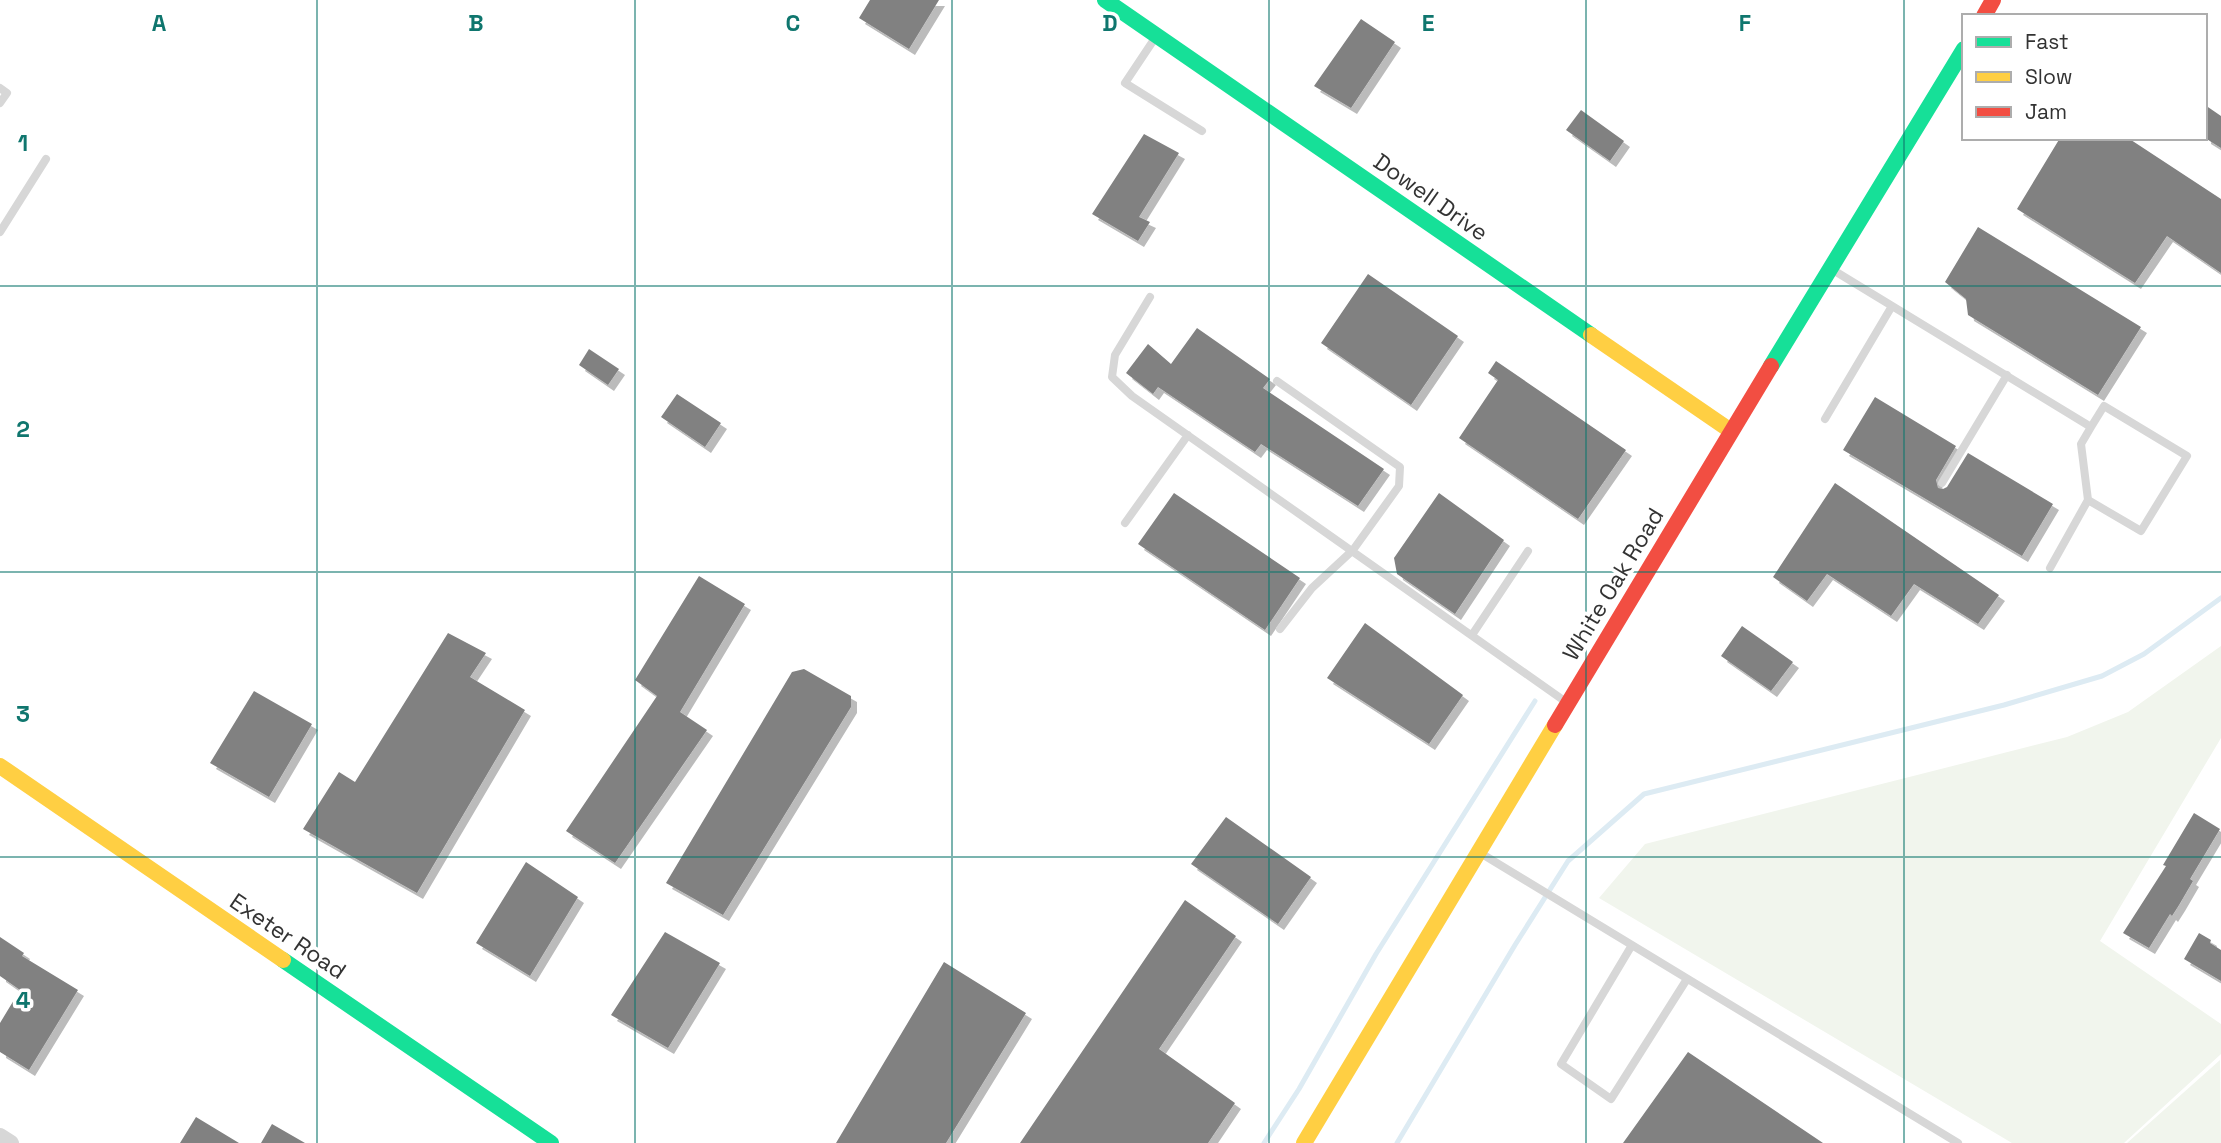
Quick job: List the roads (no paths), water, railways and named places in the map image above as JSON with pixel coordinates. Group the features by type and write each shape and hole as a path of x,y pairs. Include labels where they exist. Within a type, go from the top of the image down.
{"street":[{"name":"Dowell Drive","path":"1105,0 1731,431"},
{"name":"White Oak Road","path":"1304,1143 1731,431 1962,52"},
{"name":"Exeter Road","path":"0,766 551,1143"},
{"path":"0,1136 11,1143"}],"lane":[{"path":"1156,36 1125,83 1202,131"},
{"path":"0,88 6,93 0,103"},
{"path":"0,232 46,159"},
{"path":"1830,269 2091,427"},
{"path":"1150,297 1115,355 1112,377 1132,396 1568,703"},
{"path":"1825,419 1892,306"},
{"path":"1942,484 2007,375"},
{"path":"1278,381 1400,467 1399,486 1353,550 1312,588 1280,629"},
{"path":"2050,568 2088,500 2081,444 2104,406 2187,456 2141,531 2088,500"},
{"path":"1125,523 1188,435"},
{"path":"1472,635 1528,551"},
{"path":"1479,852 1958,1143"},
{"path":"1632,945 1561,1064 1611,1098 1687,979"}],"waterway":[{"path":"1397,1143 1568,861 1644,794 2004,705 2102,676 2144,654 2221,598"},
{"path":"1264,1143 1299,1089 1376,954 1535,701"}]}
